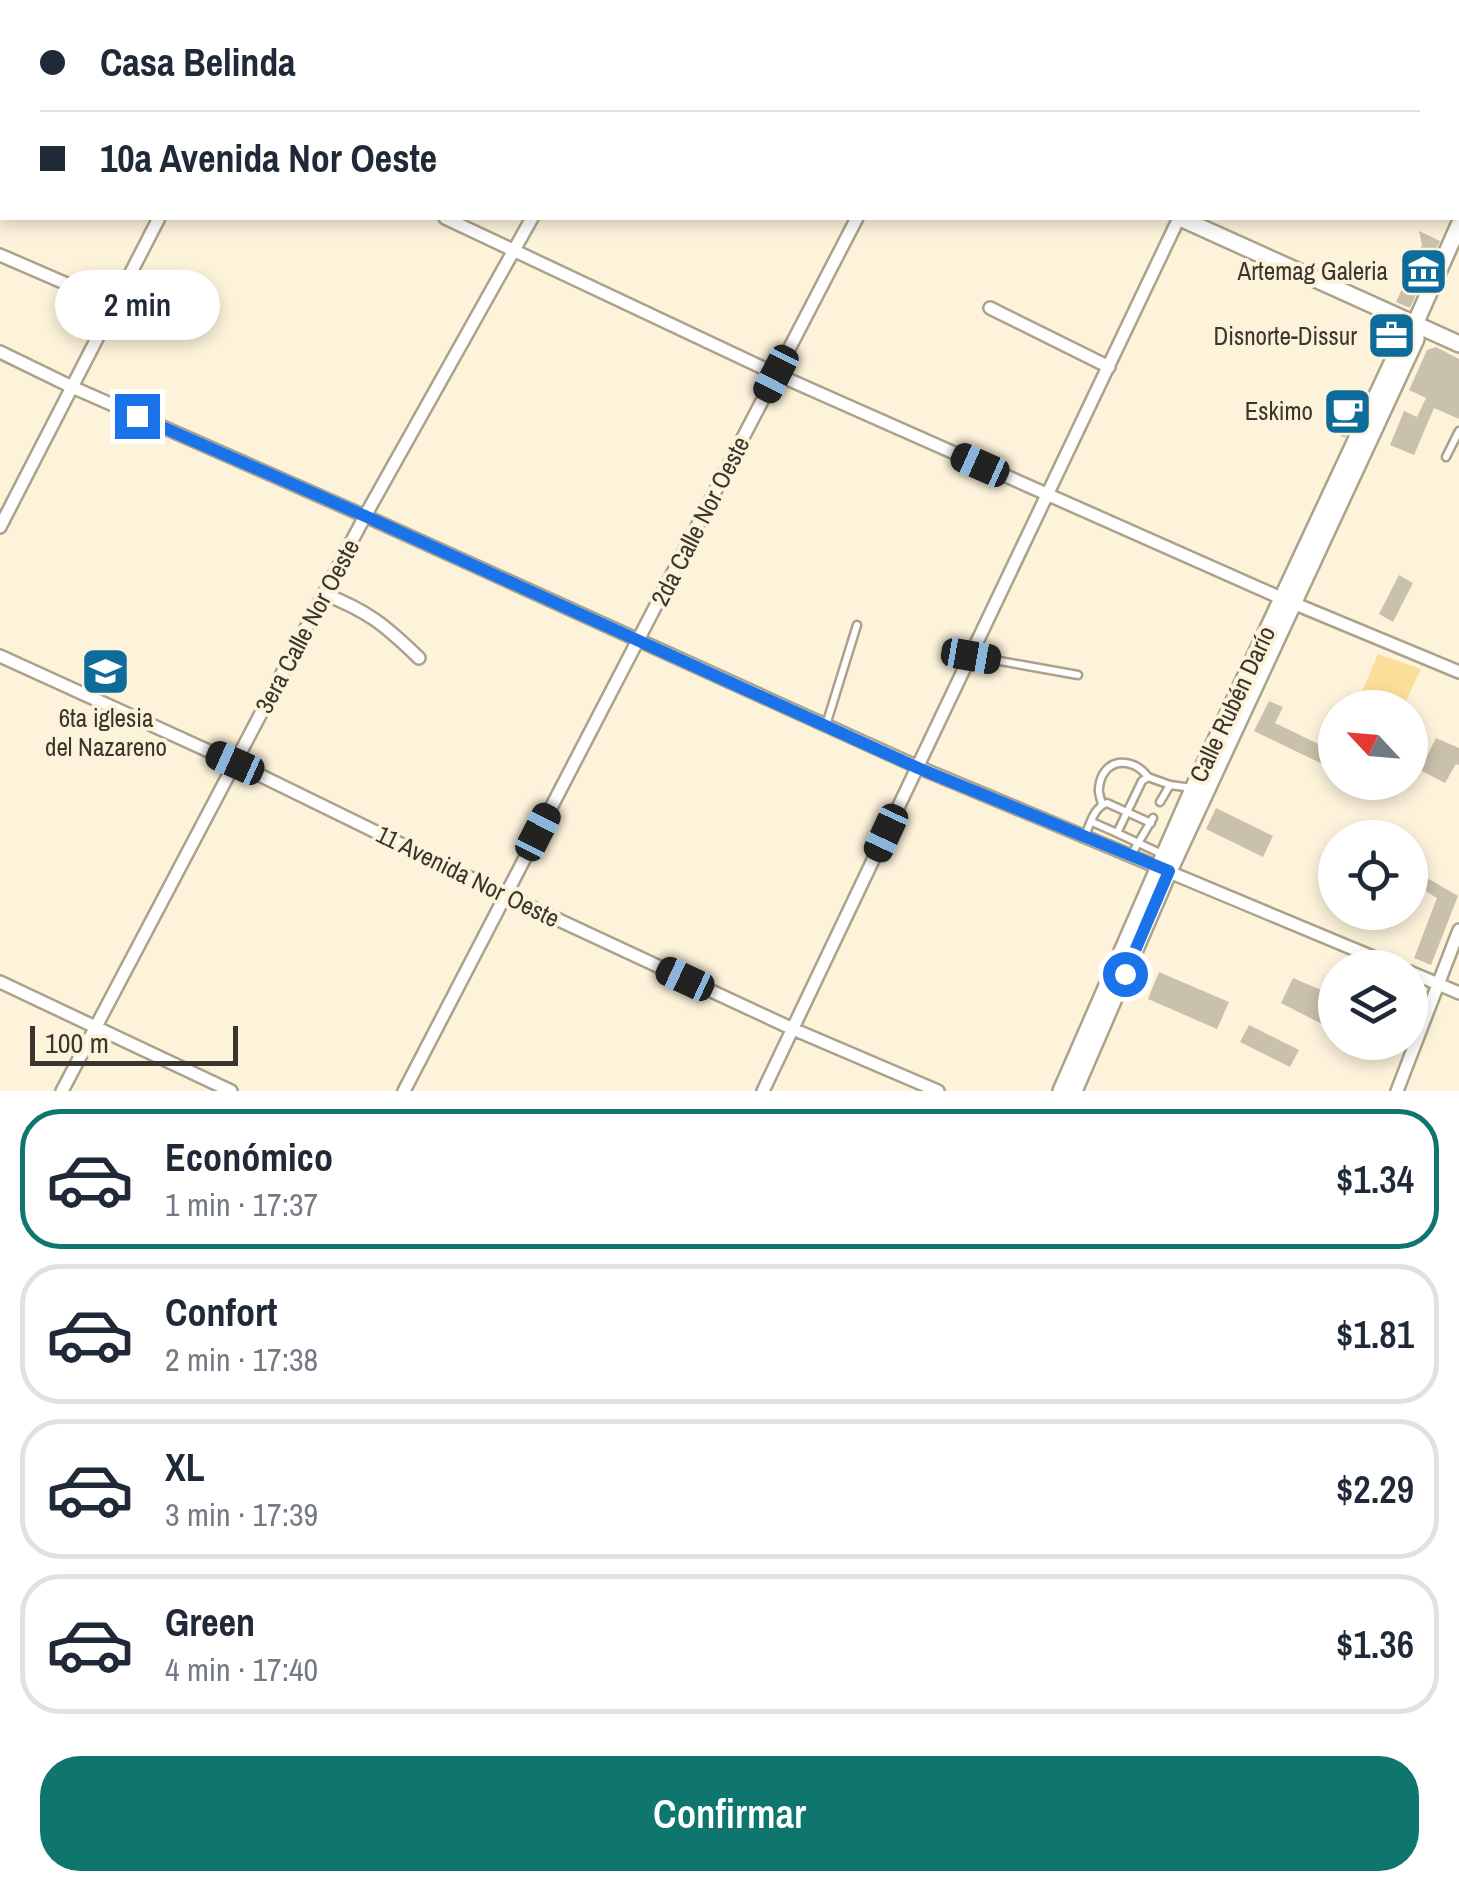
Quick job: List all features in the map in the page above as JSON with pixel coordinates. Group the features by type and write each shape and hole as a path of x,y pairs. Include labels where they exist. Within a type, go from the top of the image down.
{"street":[{"path":"0,526 157,220"},
{"path":"450,220 776,374 1048,496 1459,672"},
{"name":"3era Calle Nor Oeste","path":"62,1091 365,516 531,220"},
{"name":"2da Calle Nor Oeste","path":"404,1091 856,220"},
{"path":"764,1091 1179,220"},
{"path":"1184,220 1459,344"},
{"name":"Calle Rubén Darío","path":"1074,1091 1086,1049 1167,863 1459,224"},
{"path":"0,254 114,304"},
{"path":"990,308 1109,368"},
{"path":"0,352 918,768 1131,855 1167,863 1359,950"},
{"path":"324,594 358,607 387,627 419,658"},
{"name":"11 Avenida Nor Oeste","path":"0,656 235,763 793,1030 938,1091"},
{"path":"1397,1091 1459,930"},
{"path":"1428,980 1459,993"},
{"path":"0,982 231,1091"},
{"name":"Calle Rubén Darío","path":"1061,1091 1086,1049"}],"lane":[{"path":"1446,458 1459,431"},
{"path":"825,726 856,624"},
{"path":"971,656 1078,675"},
{"path":"1085,836 1102,804 1098,790 1106,770 1121,761 1132,762 1148,777 1200,790"},
{"path":"1117,833 1142,781 1148,777"},
{"path":"1160,802 1170,785"},
{"path":"1102,804 1152,820 1131,855"},
{"path":"1092,822 1139,843 1167,863"}],"shaded area":[{"path":"1378,654 1421,669 1411,690 1363,690"}],"building":[{"path":"1419,231 1440,241 1410,308 1396,302 1422,245"},
{"path":"1436,347 1459,359 1459,419 1434,408 1414,455 1390,445 1404,411 1417,417 1426,398 1409,390 1427,350"},
{"path":"1344,399 1359,407 1345,438 1329,430"},
{"path":"1399,575 1413,583 1393,622 1379,614"},
{"path":"1269,701 1283,707 1275,723 1318,744 1318,762 1254,731"},
{"path":"1436,738 1459,748 1459,765 1445,783 1428,774 1428,754"},
{"path":"1216,808 1273,836 1263,857 1206,829"},
{"path":"1428,878 1458,896 1431,965 1428,950 1417,950 1428,930 1437,898 1428,893"},
{"path":"1159,972 1229,1002 1217,1029 1148,999"},
{"path":"1293,978 1318,989 1318,1022 1281,1003"},
{"path":"1249,1025 1299,1050 1290,1067 1240,1042"}],"place":[{"name":"Artemag Galeria","path":"1423,271"},
{"name":"Disnorte-Dissur","path":"1392,336"},
{"name":"Eskimo","path":"1348,411"},
{"name":"6ta iglesia del Nazareno","path":"106,672"}],"route":[{"path":"137,416 918,768 1169,871 1125,974"}]}
